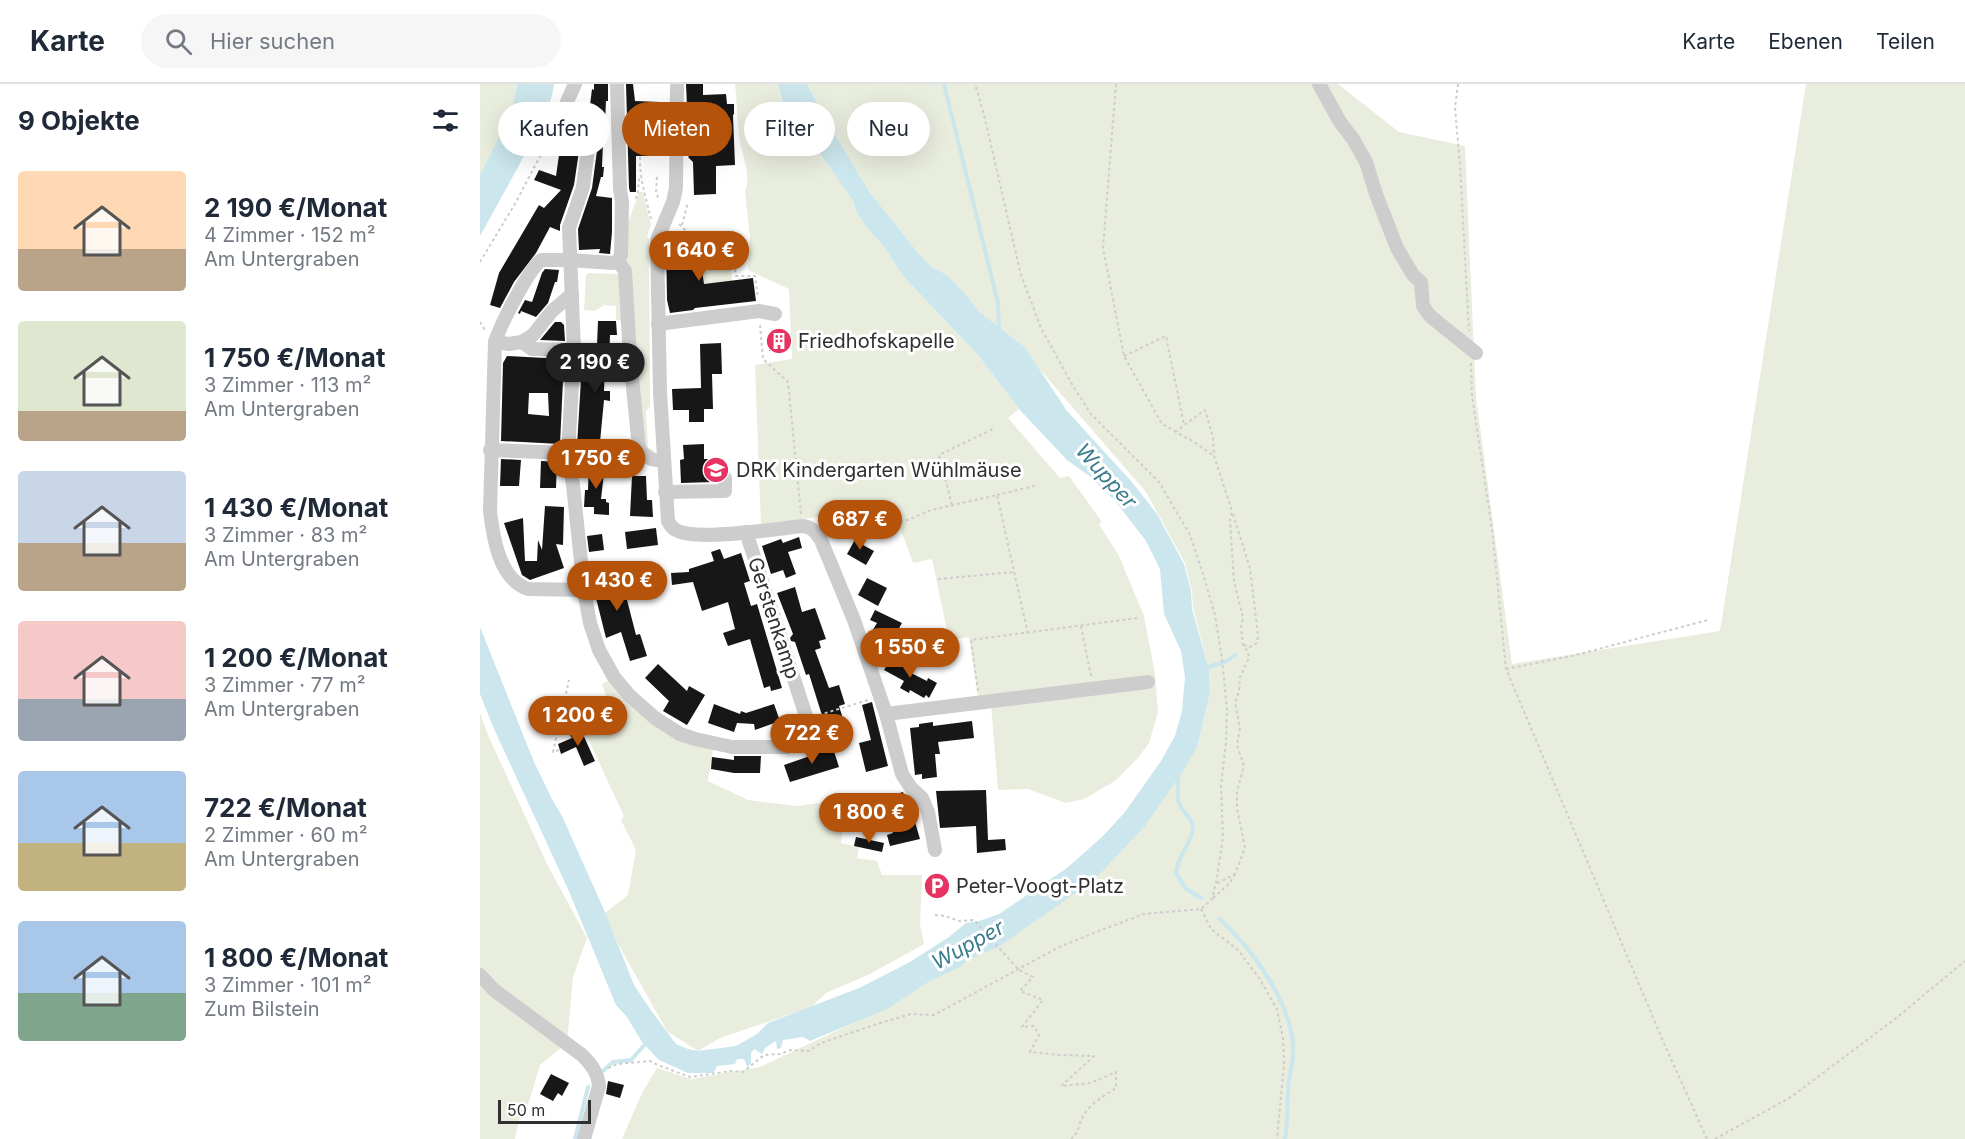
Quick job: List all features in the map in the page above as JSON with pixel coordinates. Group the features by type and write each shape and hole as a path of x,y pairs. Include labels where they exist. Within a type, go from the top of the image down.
{"street":[{"path":"567,102 575,84"},
{"path":"584,590 528,589 513,580 501,560 489,511 491,337 499,328 537,264 546,259 613,264 621,255 622,202 617,84"},
{"path":"677,84 676,189 661,216 657,240 666,515 670,525 676,531 686,534 709,535 806,527 821,540 854,620 886,714 902,774 922,798 928,812 935,850"},
{"path":"1319,84 1366,162 1397,248 1413,275 1421,282 1423,306 1430,316 1473,357"},
{"path":"588,156 583,187 569,228 574,350 568,453 584,590 590,623 599,651 614,677 629,695 655,718 680,734 732,747 787,747 802,737 806,730 807,719"},
{"path":"618,261 625,271 639,448 647,458 663,460"},
{"path":"491,337 509,344 522,342 542,327 552,311 572,294"},
{"path":"658,324 759,311 775,314"},
{"path":"522,342 532,349 574,350"},
{"path":"490,450 568,453"},
{"path":"665,492 725,491 725,478"},
{"name":"Gerstenkamp","path":"746,532 807,719"},
{"path":"886,714 1148,681"},
{"path":"480,975 494,990 582,1055 593,1068 598,1078 598,1095 584,1139"}],"path":[{"path":"975,84 1021,275 1041,328 1091,414 1159,482 1190,535 1204,577 1215,615 1227,710 1221,787 1223,837 1212,898"},
{"path":"1116,84 1104,248 1124,356 1162,424 1214,456"},
{"path":"1458,84 1455,108 1469,338"},
{"path":"480,262 540,156"},
{"path":"641,156 640,168 652,225 649,235 657,240"},
{"path":"657,177 658,207"},
{"path":"682,226 688,202"},
{"path":"651,221 661,216 682,226 696,241 730,238 736,276 755,276 763,359 788,382 806,527 883,513 887,525 906,521 931,510 1038,485"},
{"path":"480,330 491,337"},
{"path":"1124,356 1166,336 1184,425"},
{"path":"1473,357 1472,396 1492,529 1506,669 1707,1139"},
{"path":"1175,432 1205,410 1213,437 1214,456 1248,558 1258,636 1257,643 1250,647 1243,645"},
{"path":"952,505 939,455 995,428"},
{"path":"997,495 1028,634"},
{"path":"598,1078 609,1068 618,1064 650,1061 690,1077 731,1071 743,1072 764,1056 791,1050 809,1051 821,1043 911,1014 934,1015 1059,947 1144,914 1201,909 1230,883 1245,848 1237,808 1237,791 1244,766 1238,744 1240,728 1235,702 1239,692 1240,677 1249,658 1243,645 1241,627 1243,618 1234,581 1230,519 1232,511"},
{"path":"938,579 1014,572"},
{"path":"980,702 971,640 1137,618"},
{"path":"1506,669 1572,656 1708,620"},
{"path":"1081,626 1093,688"},
{"path":"560,750 553,752 569,680"},
{"path":"807,719 880,696"},
{"path":"1216,885 1235,874"},
{"path":"1201,909 1211,929 1238,950 1259,978 1277,1009 1283,1038 1284,1065 1277,1139"},
{"path":"935,915 958,921 976,921 1019,970 1033,977 1020,991 1043,1000 1022,1027 1034,1026 1039,1035 1030,1052 1094,1056 1062,1086 1091,1083 1116,1072 1116,1088 1090,1107 1082,1118 1077,1134 1071,1139"},
{"path":"1715,1139 1791,1097 1895,1019 1965,961"}],"shaded area":[{"path":"480,84 517,84 514,102 498,102 498,138 480,175"},
{"path":"735,84 778,84 783,102 744,102 744,156 822,156 853,201 857,213 882,244 903,276 978,355 1019,409 1008,418 1060,478 1069,476 1102,522 1099,524 1119,556 1144,616 1155,674 1158,712 1149,743 1138,758 1115,781 1084,799 1066,803 1028,789 998,790 991,705 978,697 969,637 949,640 932,559 913,563 899,525 887,528 880,508 761,525 755,365 792,359 789,289 748,270 750,237 745,191 747,178 739,136"},
{"path":"807,84 1338,84 1399,132 1465,146 1476,397 1512,664 1720,631 1806,84 1965,84 1965,1139 622,1139 642,1093 657,1068 691,1079 760,1067 864,1018 1014,934 1197,747 1210,693 1209,670 1193,608 1192,592 1185,563 1146,492 1035,364 1024,346 978,311 947,275 932,267 920,255 869,191 848,156 930,156 930,102 847,102 847,155 835,135 835,102 817,102"},
{"path":"639,192 643,192 651,225 647,236 649,239 650,407 646,411 648,448 655,451 654,453 647,453 641,443 625,241 628,222"},
{"path":"728,241 732,281 701,285 701,272 703,271 701,270 699,244"},
{"path":"589,273 617,274 621,278 625,321 616,320 616,306 604,305 595,311 584,310 586,275"},
{"path":"610,680 713,750 708,781 748,800 798,806 846,799 841,843 859,847 857,858 877,861 882,875 922,875 920,925 924,944 870,974 826,993 811,1007 720,1038 698,1051 667,1031 617,942 605,913 628,895 636,850 621,820 624,816 584,730 613,715 602,684"},
{"path":"480,713 548,866 587,938 573,977 567,1043 540,1065 528,1105 519,1120 515,1139 480,1139"}],"water":[{"path":"517,84 554,84 550,102 514,102"},
{"path":"778,84 807,84 817,102 783,102"},
{"path":"835,135 869,191 920,255 932,267 947,275 978,311 1024,346 1067,411 1131,481 1157,514 1184,564 1191,591 1192,609 1209,670 1210,693 1197,747 1184,770 1144,827 1094,880 1000,946 930,981 887,1009 810,1041 803,1037 783,1040 781,1048 777,1049 776,1041 765,1048 762,1054 754,1049 751,1053 751,1064 747,1067 744,1059 737,1059 735,1064 717,1066 714,1073 688,1073 659,1060 642,1042 627,1017 616,1005 568,889 480,694 480,627 534,762 562,816 605,912 634,985 676,1044 698,1051 736,1046 757,1034 768,1023 859,988 910,962 966,923 999,914 1067,868 1102,837 1125,812 1161,761 1175,736 1182,711 1185,677 1181,651 1164,614 1160,569 1146,541 1116,502 1092,478 1067,460 1019,409 978,355 903,276 882,244 857,213 853,201 822,156 835,156"},
{"path":"498,138 498,156 524,156 480,236 480,175"}],"building":[{"path":"594,84 608,84 608,101 590,102 592,89 594,90"},
{"path":"626,84 633,84 635,101 660,102 627,102"},
{"path":"686,84 703,84 703,95 726,94 727,102 687,102"},
{"path":"732,104 734,104 735,165 716,166 716,194 694,195 693,162 688,157 732,156"},
{"path":"559,156 578,156 574,185 560,231 550,227 500,308 490,305 499,273 539,205 544,208 561,190 534,180 539,170 556,176"},
{"path":"596,156 602,156 603,177 601,177 596,196 612,198 610,254 599,253 600,249 579,250 578,229 592,188"},
{"path":"628,156 636,156 636,192 630,192"},
{"path":"693,239 693,257 700,257 704,284 753,278 756,301 670,313 667,300 666,242 667,240"},
{"path":"545,269 559,270 557,282 555,282 548,303 536,317 521,311 520,314 518,313 525,300 532,302"},
{"path":"598,321 616,321 617,335 610,335 609,362 605,362 604,391 610,391 610,401 604,400 598,463 589,462 589,447 577,446 581,379 593,380"},
{"path":"555,322 561,322 564,325 565,341 540,340"},
{"name":"Friedhofskapelle","path":"789,332 789,350 769,351 769,333"},
{"path":"721,343 722,374 712,374 713,409 704,409 704,422 689,422 689,410 673,410 672,389 701,388 700,344"},
{"path":"507,356 564,359 560,444 501,441 503,363","holes":["529,393 548,393 549,416 528,414"]},
{"path":"704,444 704,459 708,459 708,477 713,477 714,482 681,483 680,460 684,459 683,445"},
{"path":"501,459 521,460 519,486 500,486"},
{"path":"541,461 557,462 556,488 540,488"},
{"path":"589,463 605,464 601,499 606,499 609,503 609,515 594,514 594,507 584,507 585,490 588,490"},
{"path":"632,476 646,476 647,500 652,500 653,517 630,516"},
{"path":"545,506 564,507 563,545 556,544 564,568 530,580 522,575 504,523 523,518 525,561 537,561 538,540 542,550"},
{"path":"656,528 658,545 627,549 625,532"},
{"path":"602,534 604,550 589,552 587,536"},
{"path":"857,536 866,540 863,545 874,551 866,565 847,554"},
{"path":"799,537 802,548 788,552 796,574 786,578 783,570 771,574 762,546 781,539 783,543"},
{"path":"720,549 724,559 741,553 750,581 744,583 751,606 757,604 782,688 771,691 770,686 764,688 750,639 728,646 723,633 735,629 728,602 702,611 693,582 672,585 671,573 689,572 689,569 714,561 711,552"},
{"path":"614,570 614,574 619,573 622,597 626,596 636,635 640,634 647,656 630,661 621,632 606,638 593,586 591,572"},
{"path":"867,578 887,588 878,606 858,595"},
{"path":"795,587 802,612 815,608 826,639 819,641 821,648 815,650 829,688 839,685 845,704 839,706 849,738 831,744 809,674 806,675 795,642 791,641 793,634 777,593"},
{"path":"875,610 902,623 890,644 871,633 877,623 870,620"},
{"path":"892,657 911,668 909,672 937,683 929,698 926,695 924,698 910,690 909,693 900,688 904,681 884,670"},
{"path":"658,664 687,691 689,686 705,695 687,725 663,711 669,701 645,678"},
{"path":"872,702 888,766 866,772 859,743 871,740 862,705"},
{"path":"714,704 740,714 741,711 746,713 774,704 780,721 755,730 754,724 737,723 734,732 708,723"},
{"path":"972,721 974,738 938,742 940,754 935,754 937,777 922,779 922,774 915,775 910,728 933,722 933,726"},
{"path":"581,730 595,761 584,766 576,747 561,754 558,744 572,738 570,735"},
{"path":"833,748 839,767 790,782 784,765"},
{"path":"734,756 761,756 760,773 734,773 711,769 712,757 734,760"},
{"path":"986,790 988,840 1005,839 1006,850 977,853 976,826 940,828 936,791"},
{"path":"903,792 912,823 915,822 920,839 890,846 887,835 893,833 882,798"},
{"path":"856,837 884,843 882,852 854,846"},
{"path":"551,1074 569,1083 562,1096 558,1093 553,1101 540,1094"},
{"path":"608,1081 624,1085 620,1098 606,1094"}],"waterway":[{"name":"Wupper","path":"944,84 998,303 999,329"},
{"path":"1203,669 1227,661 1235,655"},
{"path":"1178,775 1178,800 1193,824 1193,828 1176,873 1185,888 1201,898"},
{"path":"1220,919 1258,963 1280,1000 1287,1019 1292,1038 1293,1056 1288,1088 1285,1139"},
{"path":"603,1071 613,1062 631,1060 647,1042"},
{"path":"575,1139 588,1087"}],"place":[{"name":"Friedhofskapelle","path":"779,341"},
{"name":"DRK Kindergarten Wühlmäuse","path":"716,470"},
{"name":"Peter-Voogt-Platz","path":"937,886"}]}
